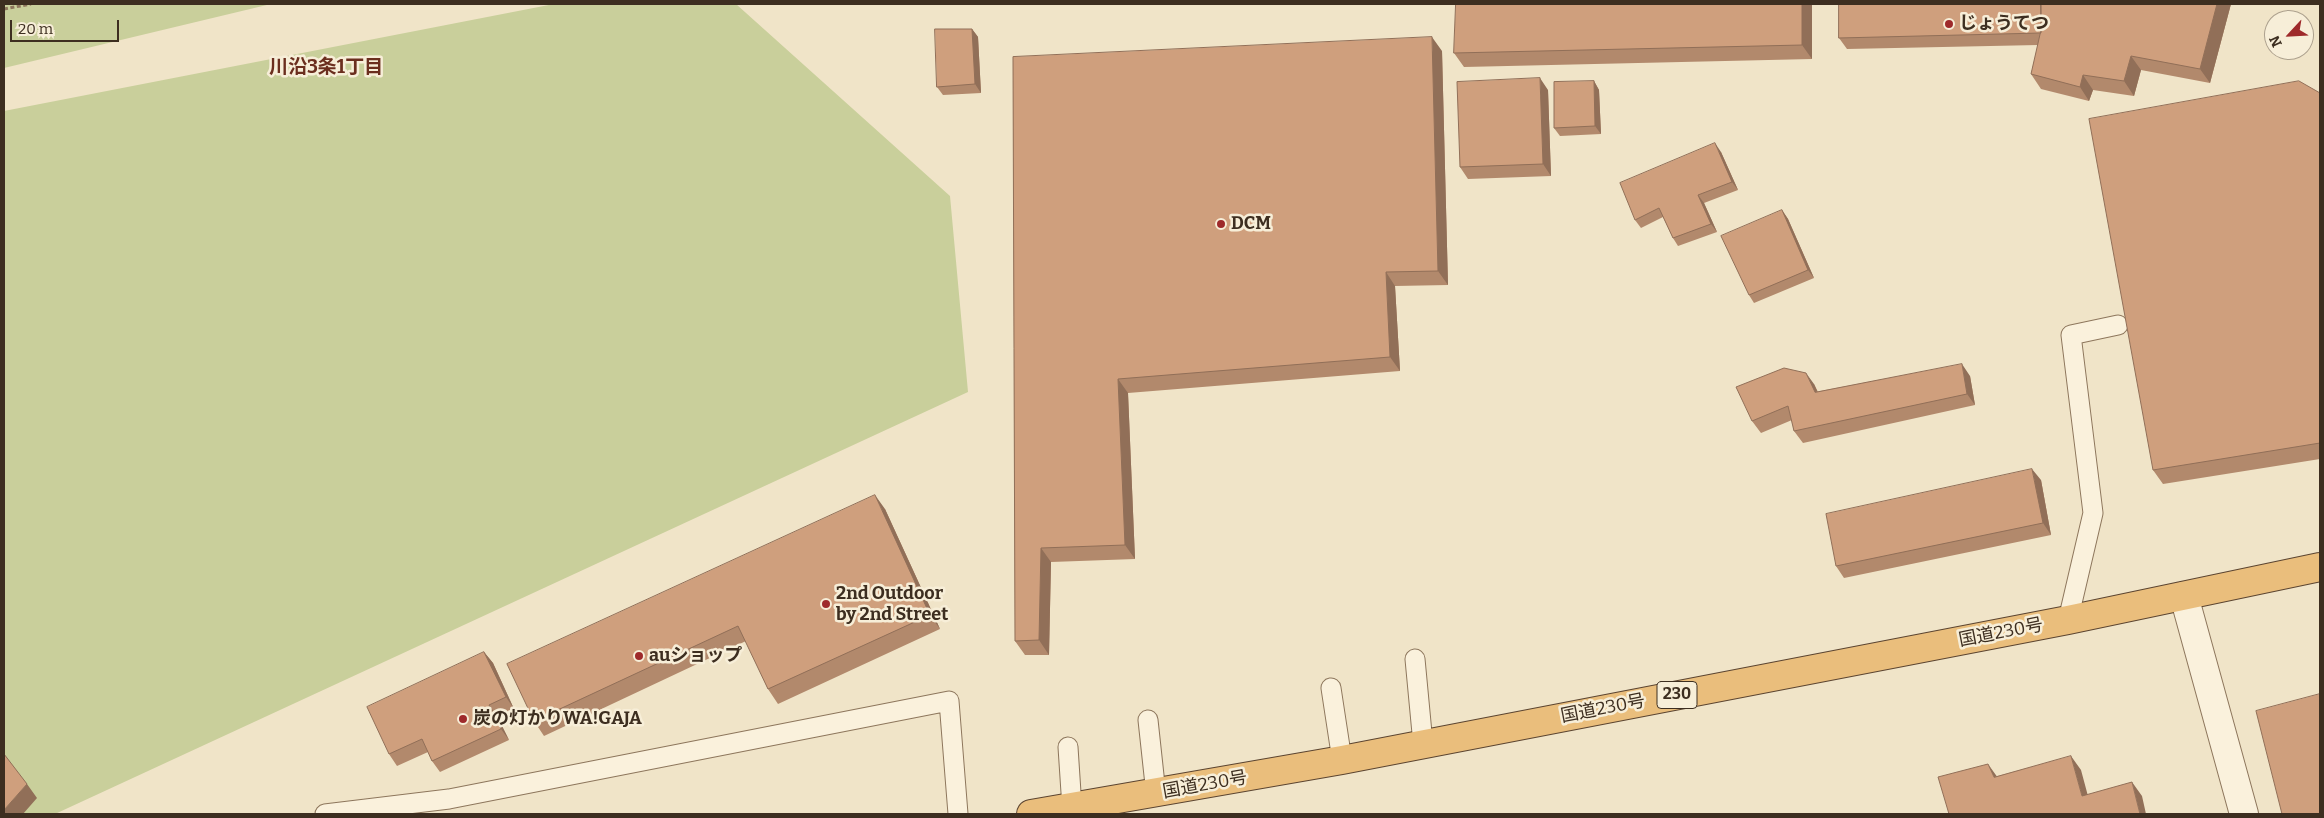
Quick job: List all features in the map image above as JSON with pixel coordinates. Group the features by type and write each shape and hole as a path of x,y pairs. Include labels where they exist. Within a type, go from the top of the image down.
{"highway":[{"name":"国道230号","path":"1031,814 1156,794 1342,760 2068,620 2320,567"}],"street":[{"path":"2184,596 2244,814"}],"lane":[{"path":"2068,620 2093,513 2071,335 2118,325"},
{"path":"1415,659 1423,744"},
{"path":"1331,688 1342,760"},
{"path":"325,814 449,799 948,701 958,814"},
{"path":"1148,720 1156,794"},
{"path":"1068,747 1072,808"}],"path":[{"path":"4,9 32,4"}],"green space":[{"path":"4,4 271,4 4,68"},
{"path":"554,4 736,4 950,196 968,392 55,814 4,814 4,111"}],"building":[{"path":"1456,4 1802,4 1802,45 1454,53"},
{"name":"じょうてつ","path":"1839,4 2041,4 2041,33 1839,38"},
{"path":"2041,4 2217,4 2200,69 2131,56 2124,81 2083,75 2080,87 2031,74 2041,30"},
{"path":"935,29 972,29 975,84 937,87"},
{"path":"1432,37 1438,271 1386,272 1390,357 1118,379 1125,545 1041,548 1039,640 1015,641 1013,57"},
{"path":"1540,78 1543,164 1460,167 1457,82"},
{"path":"1594,81 1595,126 1554,128 1554,82"},
{"path":"2299,81 2320,93 2320,443 2153,470 2089,119"},
{"path":"1715,143 1732,182 1698,195 1711,224 1673,238 1659,208 1635,220 1620,183"},
{"path":"1782,210 1808,270 1749,295 1721,236"},
{"path":"1962,364 1967,394 1794,431 1788,406 1752,421 1736,387 1784,368 1806,373 1815,392"},
{"path":"2032,469 2043,523 1836,566 1826,514"},
{"path":"875,495 930,615 768,689 738,626 534,721 507,664"},
{"path":"484,652 506,697 489,705 501,729 432,761 422,739 389,754 367,707"},
{"path":"2320,694 2320,814 2282,814 2256,711"},
{"path":"4,754 27,784 4,810"},
{"path":"2071,756 2082,796 2132,782 2140,814 1949,814 1938,777 1988,764 1994,777"}],"place":[{"name":"じょうてつ","path":"1949,24"},
{"name":"DCM","path":"1221,224"},
{"name":"2nd Outdoor by 2nd Street","path":"826,604"},
{"name":"auショップ","path":"639,656"},
{"name":"炭の灯かりWA!GAJA","path":"463,719"}],"district":[{"name":"川沿3条1丁目","path":"326,68"}]}
